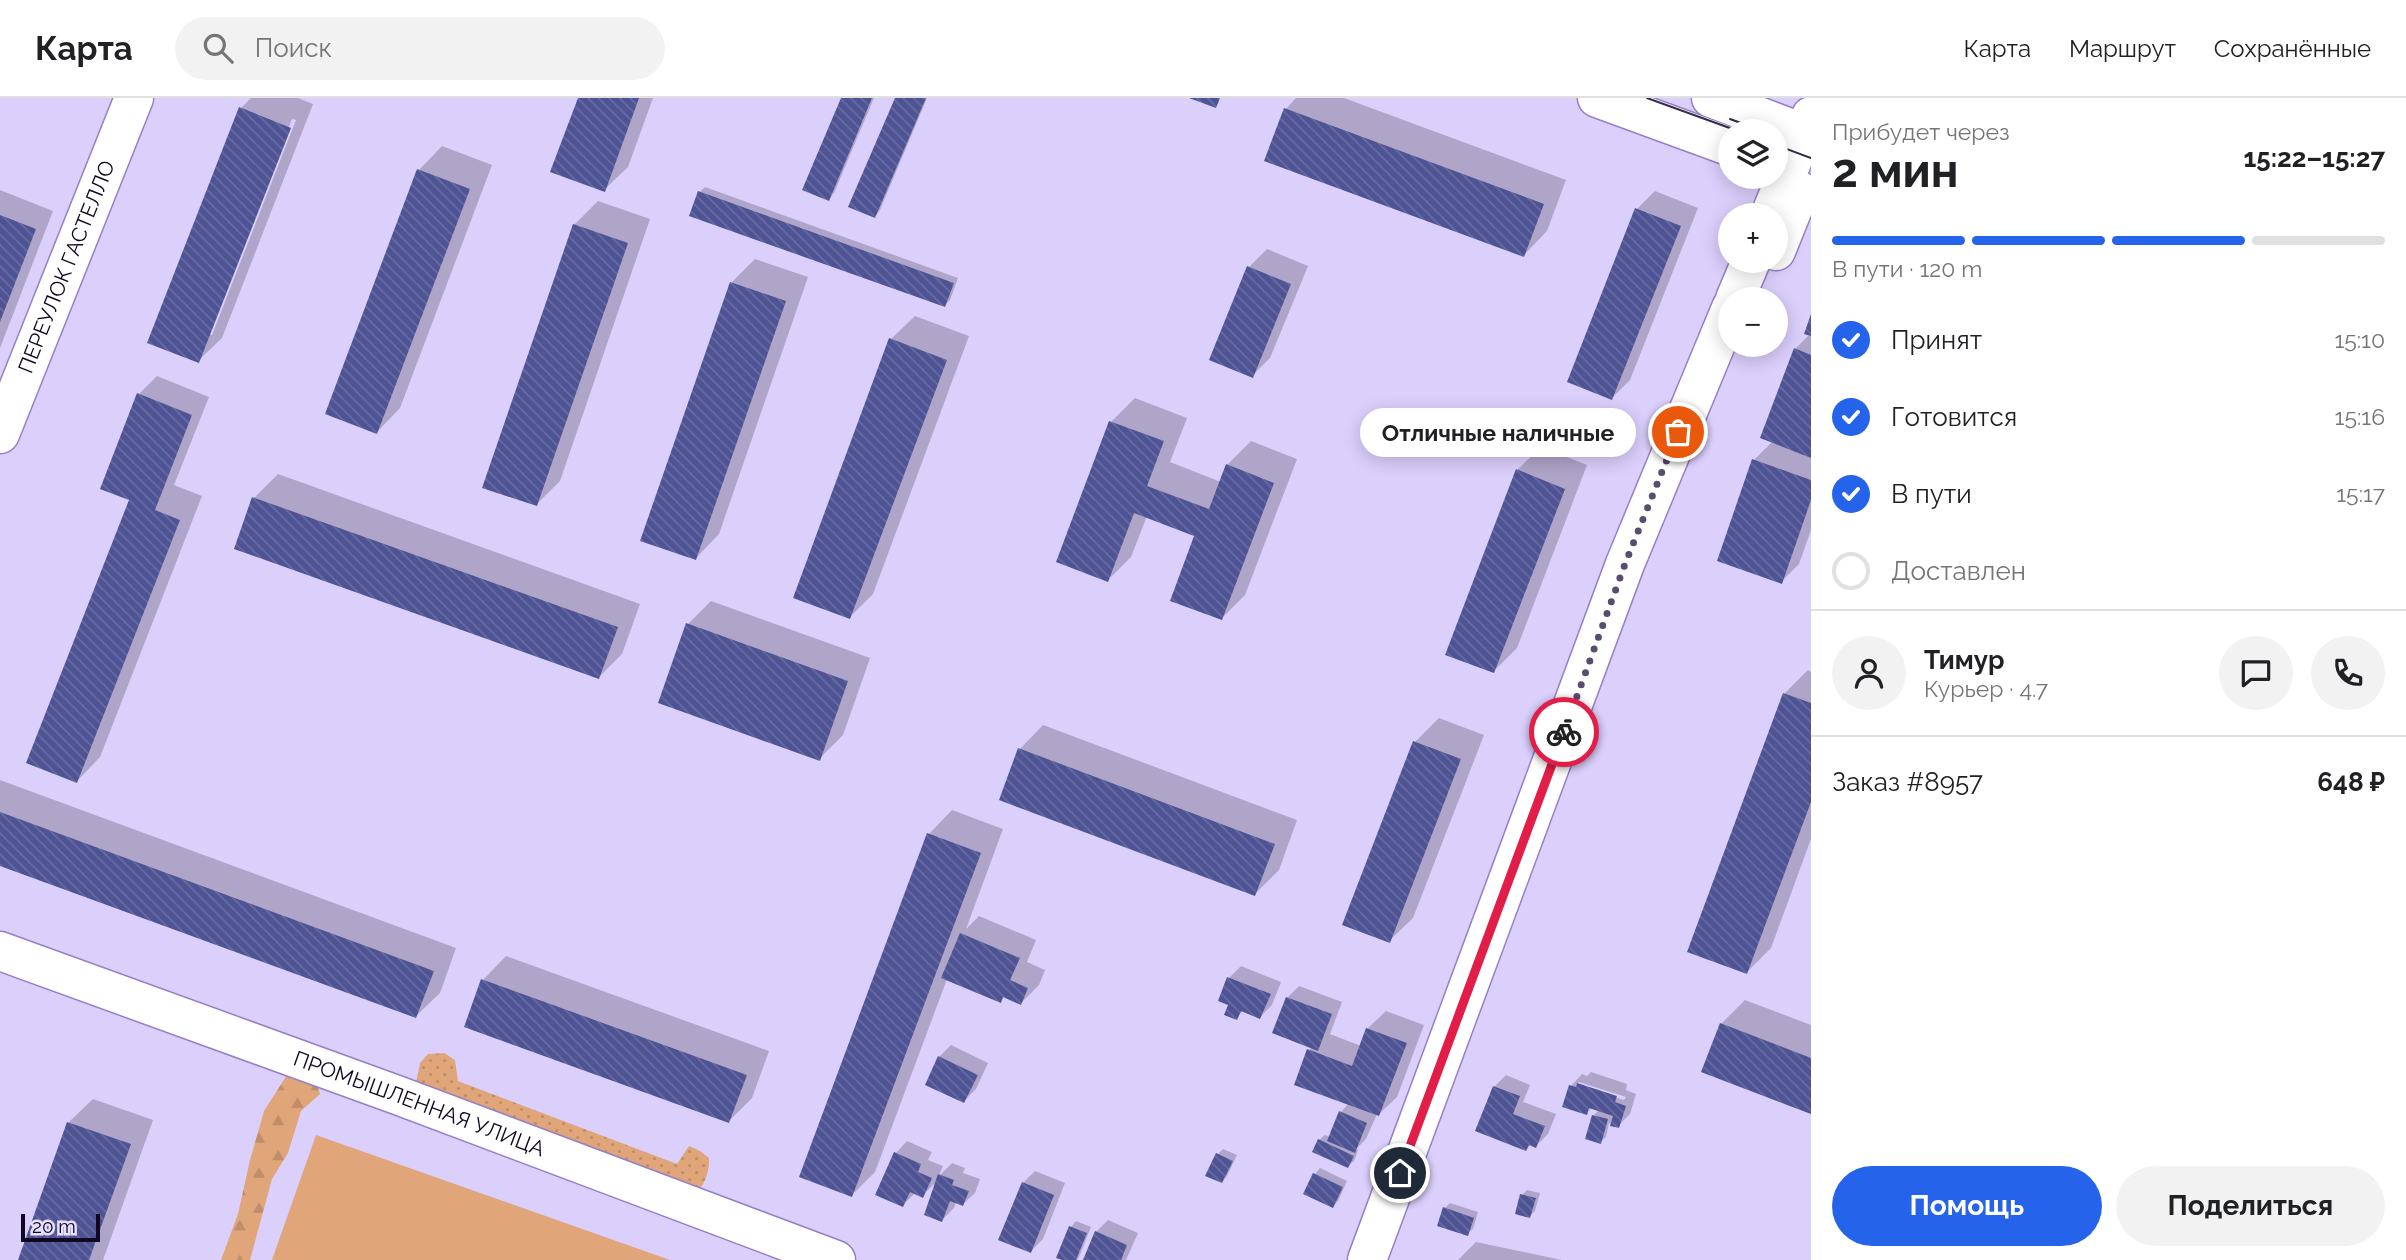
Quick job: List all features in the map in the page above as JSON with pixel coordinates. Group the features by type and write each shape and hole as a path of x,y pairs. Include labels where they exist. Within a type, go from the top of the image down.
{"main road":[{"name":"ПЕРЕУЛОК ГАСТЕЛЛО","path":"0,434 134,98"},
{"path":"1597,98 1718,142"},
{"path":"1711,98 1803,154"},
{"path":"1776,203 1803,154"},
{"path":"1788,208 1803,154"},
{"path":"1367,1260 1625,564 1718,339"},
{"path":"1550,771 1642,573 1733,357"},
{"name":"ПРОМЫШЛЕННАЯ УЛИЦА","path":"0,951 397,1095 836,1260"}],"green space":[{"path":"444,1053 455,1060 458,1081 677,1164 689,1146 700,1151 709,1158 704,1182 699,1190 416,1083 420,1063 428,1054"},
{"path":"287,1075 316,1081 320,1094 301,1111 288,1153 272,1179 250,1260 221,1260 238,1214 264,1111"},
{"path":"316,1135 670,1260 272,1260"}],"building":[{"path":"578,98 639,98 605,192 550,172"},
{"path":"841,98 872,98 829,201 802,190"},
{"path":"895,98 926,98 875,218 848,207"},
{"path":"1189,98 1220,98 1216,108"},
{"path":"239,107 291,128 199,363 147,343"},
{"path":"1284,108 1544,204 1524,257 1264,161"},
{"path":"417,169 470,189 377,434 325,414"},
{"path":"698,191 954,283 945,307 689,216"},
{"path":"1635,208 1681,226 1612,400 1567,382"},
{"path":"0,215 36,229 0,322"},
{"path":"573,224 628,243 537,506 482,488"},
{"path":"1247,266 1291,284 1253,378 1209,360"},
{"path":"730,282 786,301 696,560 640,541"},
{"path":"1811,314 1811,336 1804,334"},
{"path":"889,338 947,360 850,619 793,598"},
{"path":"1794,348 1811,355 1811,458 1760,438"},
{"path":"137,393 192,415 155,510 180,520 77,783 26,763 129,500 100,489"},
{"path":"1109,421 1164,441 1147,486 1209,509 1226,464 1274,483 1222,620 1170,601 1194,536 1134,513 1108,582 1056,562"},
{"path":"1752,459 1811,480 1811,500 1782,584 1717,561"},
{"path":"1516,469 1565,489 1494,673 1445,655"},
{"path":"252,497 618,627 599,679 234,549"},
{"path":"686,623 848,681 820,761 658,703"},
{"path":"1783,693 1811,703 1811,802 1747,974 1687,952"},
{"path":"1413,741 1461,759 1390,943 1342,925"},
{"path":"1018,748 1275,844 1255,896 999,800"},
{"path":"0,812 434,971 416,1018 0,866"},
{"path":"927,833 981,853 852,1197 799,1177"},
{"path":"960,933 1020,958 1010,980 1028,988 1021,1005 1003,997 1001,1003 941,978"},
{"path":"1227,977 1271,994 1260,1019 1241,1011 1237,1020 1224,1015 1228,1005 1218,1001"},
{"path":"481,979 747,1075 729,1123 464,1027"},
{"path":"1286,997 1332,1014 1318,1051 1272,1033"},
{"path":"1720,1023 1811,1058 1811,1114 1701,1072"},
{"path":"1366,1028 1407,1043 1379,1116 1294,1085 1307,1049 1352,1066"},
{"path":"938,1056 978,1075 964,1103 925,1085"},
{"path":"1577,1083 1617,1096 1615,1102 1626,1106 1619,1128 1610,1126 1613,1116 1589,1108 1587,1115 1562,1107 1569,1085 1576,1087"},
{"path":"1493,1086 1520,1096 1513,1114 1545,1126 1536,1148 1529,1145 1526,1151 1475,1131"},
{"path":"1339,1111 1367,1123 1355,1153 1327,1141"},
{"path":"1592,1115 1608,1119 1601,1144 1585,1139"},
{"path":"67,1122 131,1144 89,1260 18,1260"},
{"path":"1318,1139 1354,1156 1348,1168 1312,1152"},
{"path":"894,1152 921,1164 918,1172 932,1178 923,1198 910,1192 903,1207 875,1195"},
{"path":"1216,1153 1233,1161 1222,1183 1205,1176"},
{"path":"1313,1173 1343,1187 1333,1208 1303,1194"},
{"path":"938,1174 954,1180 952,1185 969,1191 963,1206 950,1201 942,1222 924,1215"},
{"path":"1022,1182 1054,1195 1031,1253 998,1240"},
{"path":"1520,1194 1536,1198 1530,1218 1515,1214"},
{"path":"1443,1207 1474,1218 1468,1236 1437,1226"},
{"path":"1069,1226 1087,1233 1076,1260 1062,1260 1056,1258"},
{"path":"1095,1231 1127,1245 1121,1260 1083,1260"}],"tram line":[{"path":"1647,98 1718,124"},
{"path":"1788,149 1811,158"}],"way so far":[{"path":"1564,732 1625,564 1678,432"}],"place":[{"name":"Отличные наличные","path":"1678,432"}],"route":[{"path":"1400,1173 1564,732"}]}
